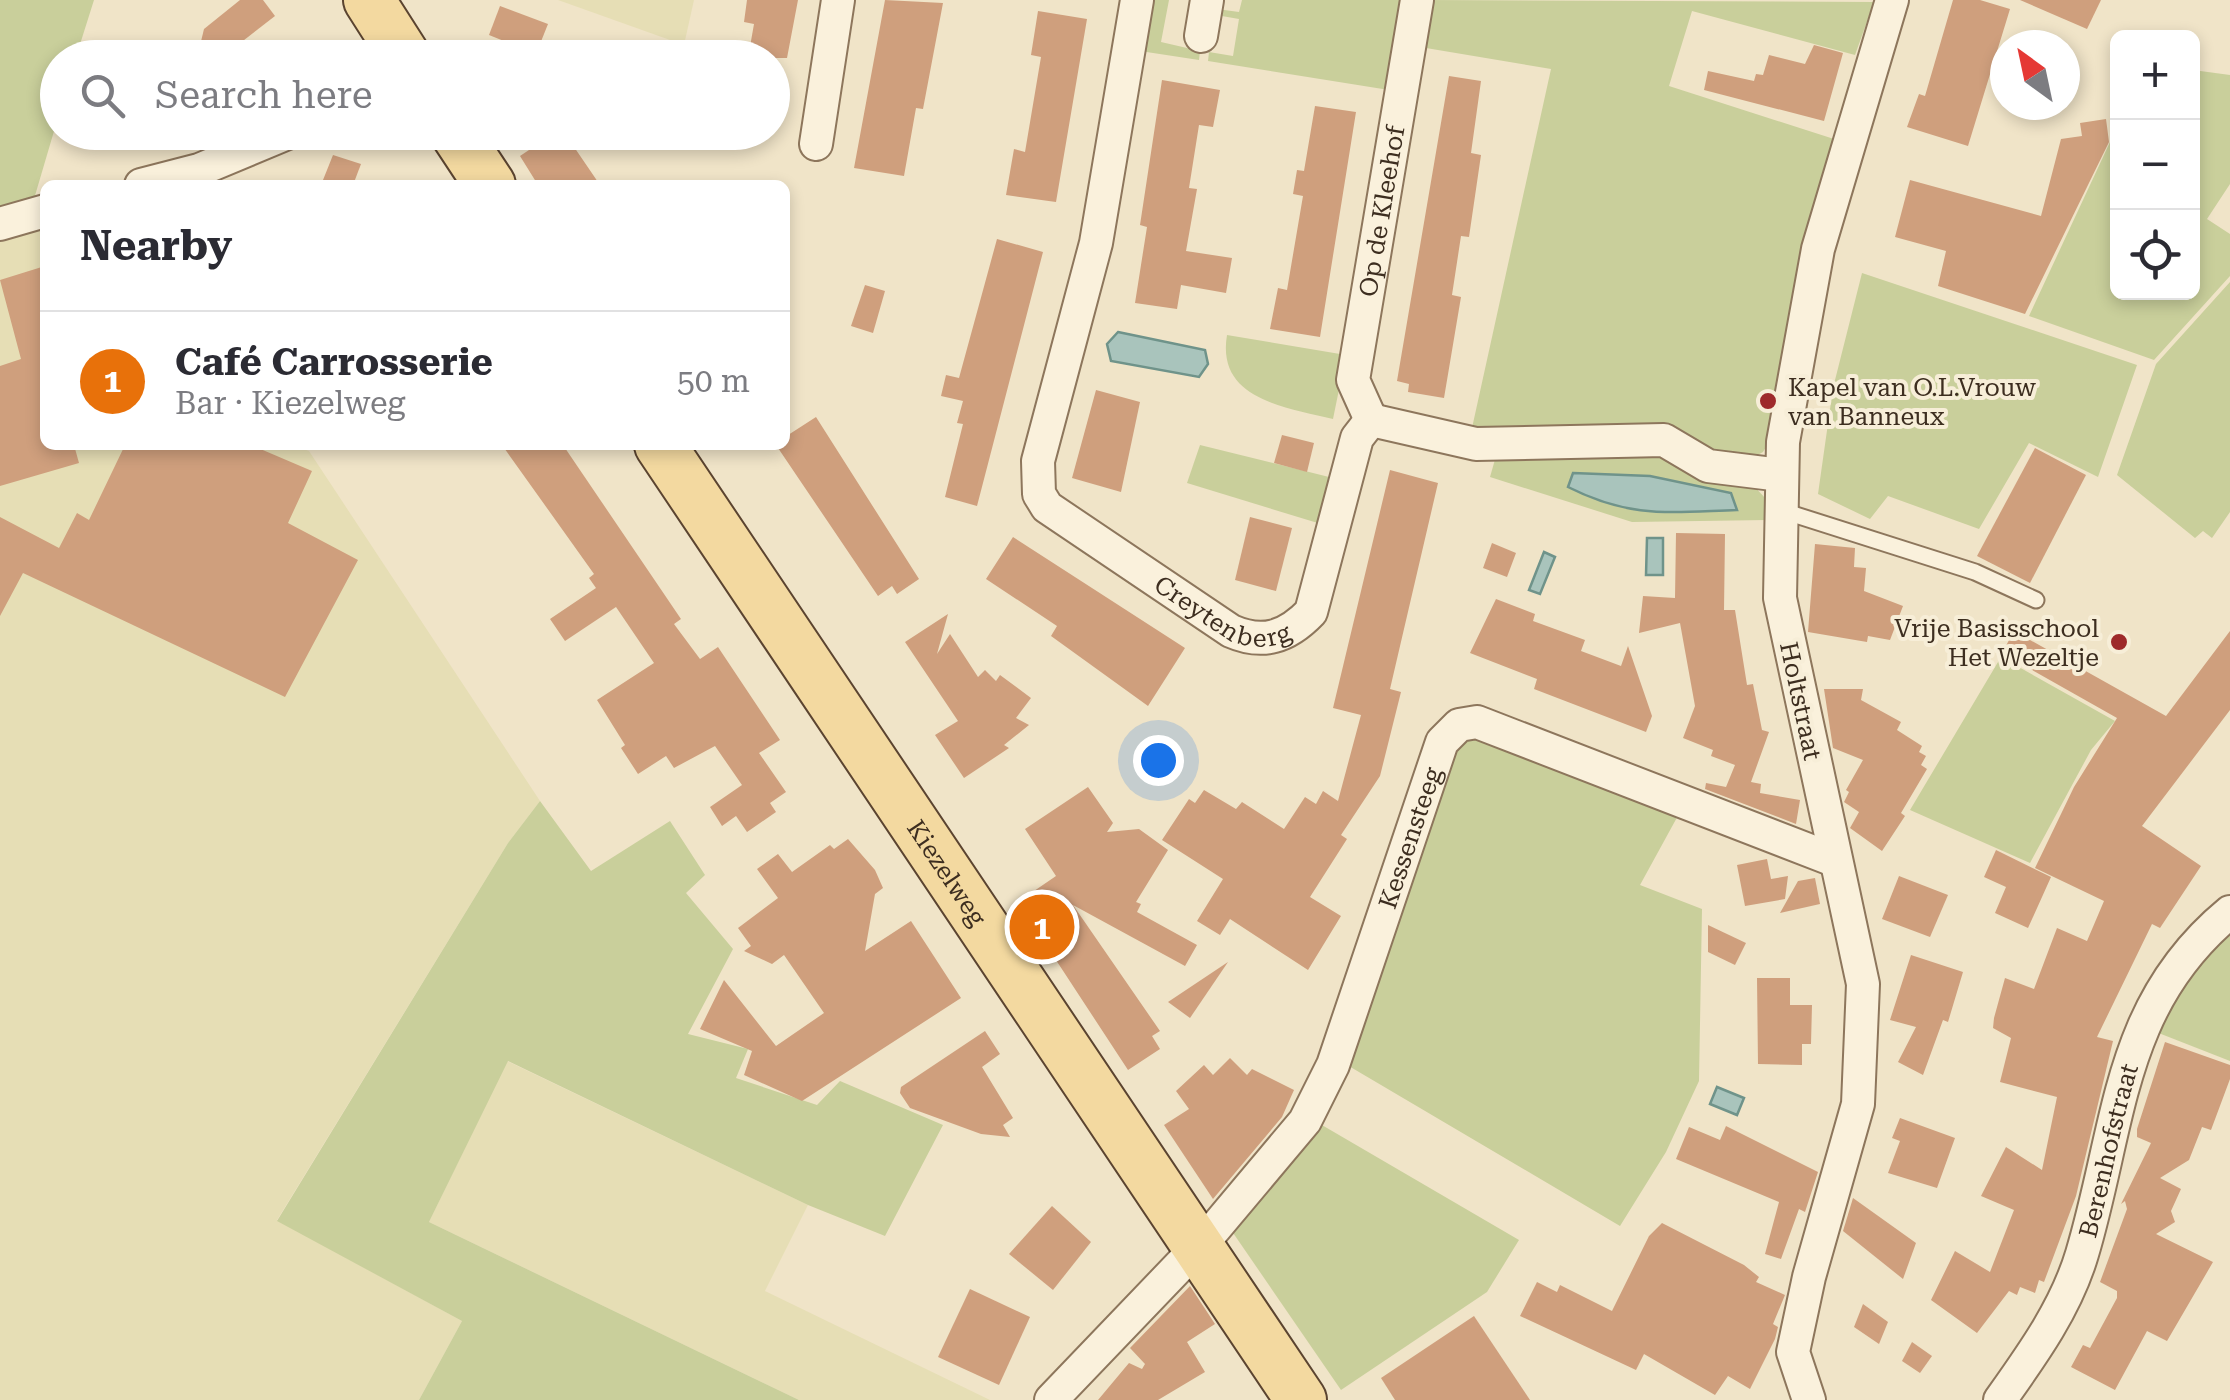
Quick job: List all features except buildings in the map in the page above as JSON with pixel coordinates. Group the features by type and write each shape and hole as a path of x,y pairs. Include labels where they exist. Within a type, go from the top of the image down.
{"main road":[{"path":"368,0 394,40"},
{"path":"467,150 487,180"},
{"name":"Kiezelweg","path":"663,450 1300,1400"}],"street":[{"path":"816,144 838,0"},
{"name":"Creytenberg","path":"1137,0 1096,243 1038,461 1039,494 1047,507 1231,631 1267,639 1296,628 1311,612 1357,438 1371,420"},
{"path":"1202,36 1208,0"},
{"name":"Op de Kleehof","path":"1371,420 1352,380 1417,0"},
{"name":"Holtstraat","path":"1809,1400 1794,1352 1809,1277 1858,1104 1863,984 1780,598 1782,442 1818,250 1892,0"},
{"path":"160,180 199,170 247,150"},
{"path":"0,224 40,212"},
{"path":"1371,420 1476,444 1664,440 1708,466 1781,474"},
{"name":"Kessensteeg","path":"1051,1400 1198,1246 1305,1122 1333,1065 1442,742 1459,725 1478,722 1834,860"},
{"name":"Berenhofstraat","path":"2000,1400 2045,1336 2081,1258 2134,1048 2162,986 2192,944 2230,912"}],"lane":[{"path":"1780,510 1975,572 2036,600"}],"shaded area":[{"path":"558,0 694,0 685,40 670,40"},
{"path":"40,223 40,450 309,451 540,801 508,843 277,1220 462,1321 419,1400 0,1400 0,235"},
{"path":"507,1061 808,1205 765,1291 990,1400 799,1400 429,1222"}],"green space":[{"path":"0,0 94,0 81,40 40,40 40,150 48,150 34,199 0,210"},
{"path":"1148,0 1169,0 1161,42 1200,51 1199,60 1140,51"},
{"path":"1242,0 1404,0 1389,90 1208,61 1209,52 1233,56 1239,19 1216,15 1217,9 1239,12"},
{"path":"1428,0 1874,2 1855,55 1692,11 1669,86 1834,139 1770,440 1763,452 1752,458 1472,428 1551,69 1420,47"},
{"path":"2200,71 2230,75 2230,184 2207,219 2230,234 2230,276 2154,360 2029,316 2110,142 2110,300 2200,300"},
{"path":"1862,273 2137,365 2098,477 2029,443 1979,529 1888,496 1870,519 1818,494 1833,388"},
{"path":"2230,282 2230,512 2212,538 2203,531 2195,538 2117,475 2156,364"},
{"path":"1227,335 1346,355 1333,419 1276,404 1243,387 1232,374 1226,357"},
{"path":"1200,445 1333,478 1321,524 1187,483"},
{"path":"1663,453 1753,485 1766,499 1767,520 1632,522 1490,477 1496,456"},
{"path":"2001,657 2115,721 2091,750 2030,863 1910,810"},
{"path":"1479,735 1680,812 1640,885 1702,909 1699,1081 1666,1152 1620,1226 1342,1062 1453,744"},
{"path":"540,801 591,871 670,821 705,875 686,893 733,949 688,1034 748,1049 736,1078 817,1105 840,1081 943,1125 885,1236 808,1205 508,1061 429,1222 799,1400 419,1400 462,1321 277,1221 508,843"},
{"path":"2230,932 2230,1061 2156,1032 2191,970"},
{"path":"1315,1121 1519,1240 1487,1292 1341,1390 1229,1227"}],"water":[{"path":"1118,332 1205,350 1208,364 1199,377 1111,361 1107,344"},
{"path":"1573,473 1650,476 1731,493 1737,510 1631,509 1568,487"},
{"path":"1647,538 1663,538 1663,575 1646,575"},
{"path":"1544,552 1555,557 1540,594 1529,590"},
{"path":"1717,1087 1744,1098 1737,1115 1710,1104"}],"place":[{"name":"Kapel van O.L.Vrouw van Banneux","path":"1768,401"},
{"name":"Vrije Basisschool Het Wezeltje","path":"2119,642"},
{"name":"Café Carrosserie","path":"1042,927"}]}
